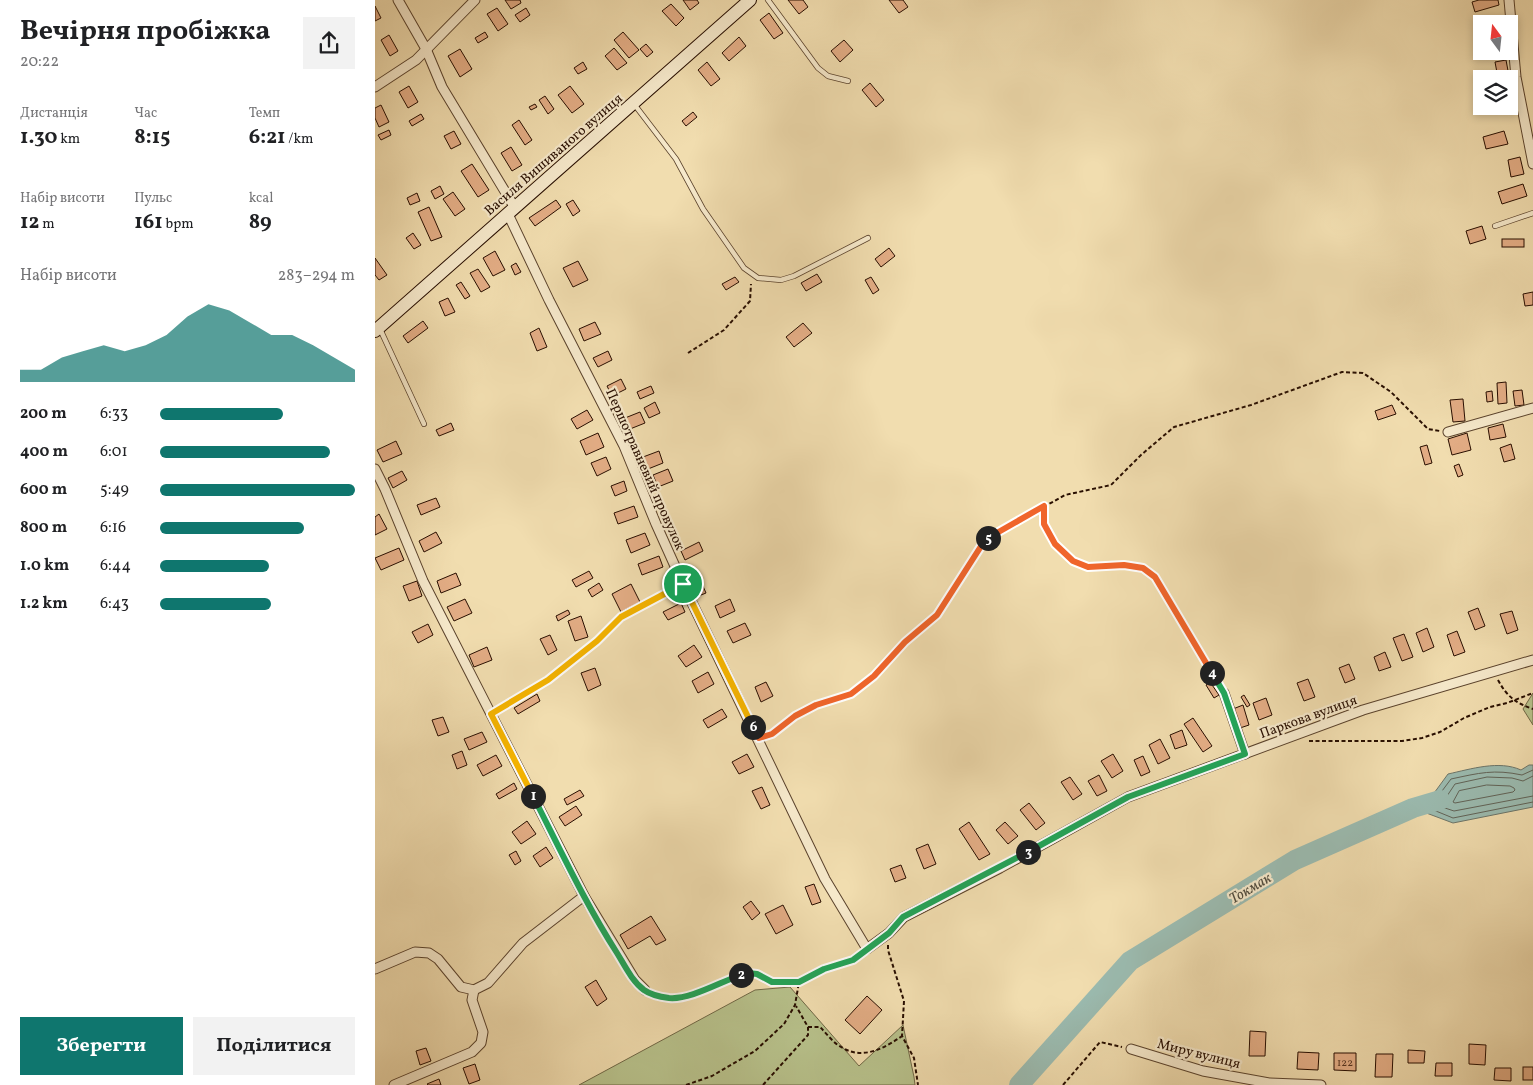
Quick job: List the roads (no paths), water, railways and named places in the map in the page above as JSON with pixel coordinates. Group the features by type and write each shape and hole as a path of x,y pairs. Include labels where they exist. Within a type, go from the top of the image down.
{"street":[{"name":"Першотравневий провулок","path":"398,0 426,49 442,87 511,211 549,300 624,446 683,584 759,738 825,879 867,949"},
{"path":"375,87 416,60 475,0"},
{"name":"Василя Вишиваного вулиця","path":"377,329 750,0"},
{"path":"1509,0 1516,77 1533,164"},
{"path":"1448,432 1533,408"},
{"path":"375,469 423,581 584,896 635,980 645,990"},
{"name":"Паркова вулиця","path":"867,949 889,933 903,917 1000,868 1128,797 1363,710 1533,660"},
{"path":"1224,693 1245,754"},
{"path":"375,969 415,952 429,953 438,959 461,987 474,990 488,982 523,943 584,896"},
{"path":"394,1085 472,1052 481,1043 483,1032 472,1000 474,990"},
{"name":"Миру вулиця","path":"1131,1050 1203,1071 1269,1084 1321,1085"}],"lane":[{"path":"768,0 818,68 828,76 847,81"},
{"path":"633,103 676,159 703,209 744,268 758,278 781,280 794,276 867,238"},
{"path":"1495,226 1533,214"},
{"path":"377,329 424,424"},
{"path":"491,714 548,680 597,641 621,617 683,584"}],"water":[{"path":"1529,765 1533,765 1533,807 1453,823 1413,808 1429,800 1448,774 1494,766 1512,767 1521,770"}],"waterway":[{"name":"Токмак","path":"1019,1085 1130,961 1295,860 1413,808 1440,800"}]}
